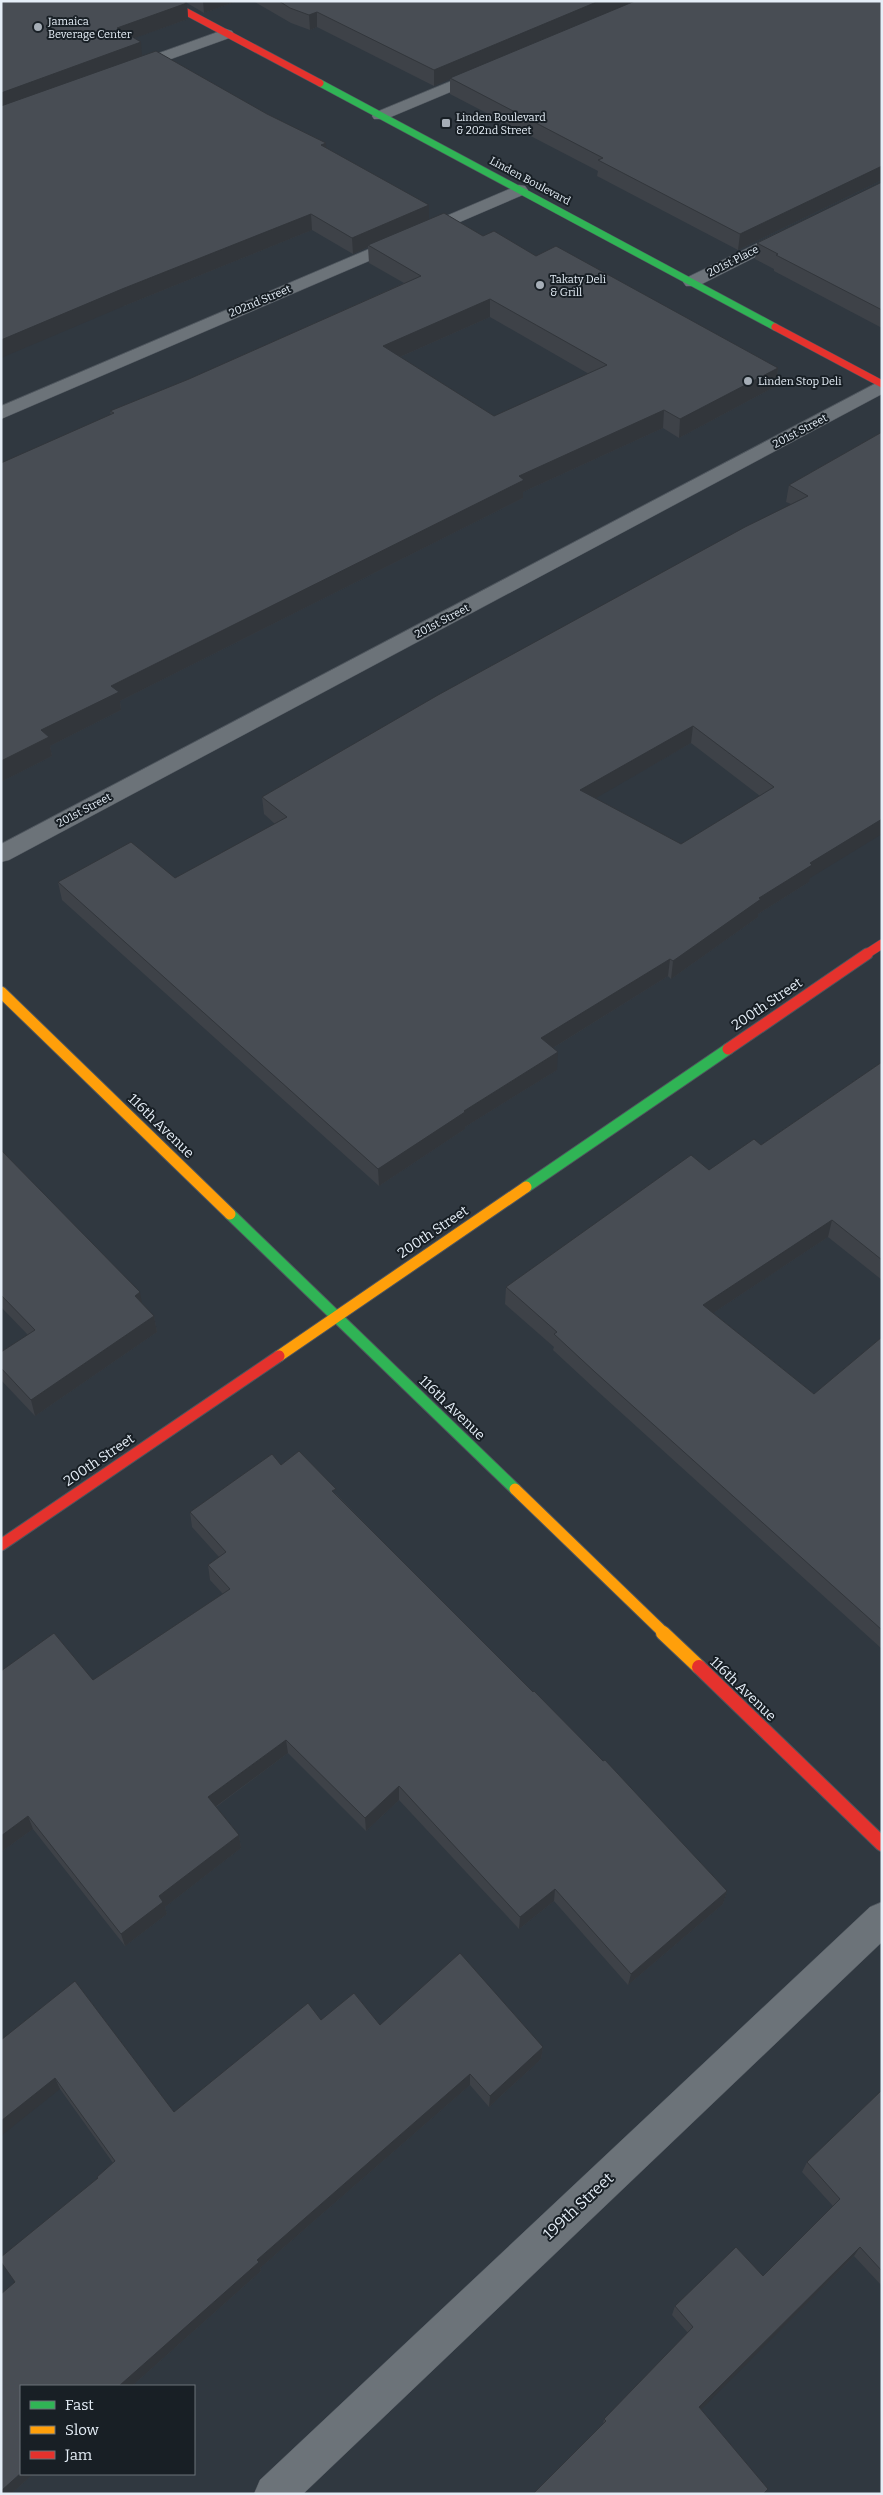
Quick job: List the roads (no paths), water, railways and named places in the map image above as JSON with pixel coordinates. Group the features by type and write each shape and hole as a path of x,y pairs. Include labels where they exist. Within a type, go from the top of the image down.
{"street":[{"name":"Linden Boulevard","path":"166,1 882,385"},
{"path":"117,74 226,34"},
{"path":"380,116 501,65"},
{"name":"202nd Street","path":"1,413 519,190"},
{"name":"201st Place","path":"692,282 802,227"},
{"name":"201st Street","path":"1,854 882,385"},
{"name":"200th Street","path":"1,1545 882,944"},
{"name":"116th Avenue","path":"1,992 882,1844"},
{"name":"199th Street","path":"274,2494 882,1919"}],"place":[{"name":"Jamaica Beverage Center","path":"38,27"},
{"name":"Linden Boulevard & 202nd Street","path":"446,123"},
{"name":"Takaty Deli & Grill","path":"540,285"},
{"name":"Linden Stop Deli","path":"748,381"}]}
